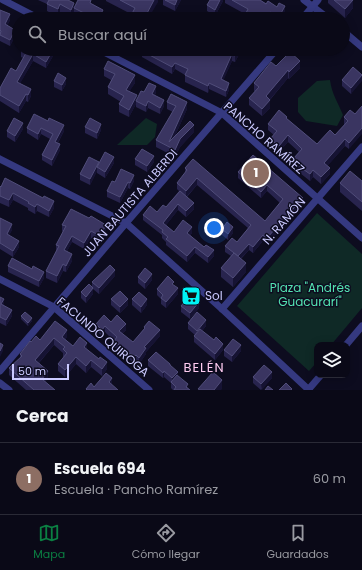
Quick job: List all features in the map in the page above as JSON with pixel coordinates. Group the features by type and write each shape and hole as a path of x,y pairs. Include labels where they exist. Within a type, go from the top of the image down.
{"street":[{"path":"3,0 26,12"},
{"path":"304,0 316,3 323,12"},
{"path":"308,12 316,3"},
{"path":"350,37 362,47"},
{"name":"PANCHO RAMÍREZ","path":"112,56 222,113 362,238"},
{"name":"JUAN BAUTISTA ALBERDI","path":"0,371 271,56"},
{"name":"N. RAMÓN","path":"222,309 362,147"},
{"path":"0,159 126,223 309,390 319,378"},
{"name":"FACUNDO QUIROGA","path":"0,279 54,307 149,390"},
{"path":"349,342 362,326"},
{"path":"0,383 9,390"}],"green space":[{"path":"330,80 343,115 337,126 306,121 298,112 298,98 317,81"},
{"path":"146,118 157,124 155,137 147,145 117,145"},
{"name":"Plaza \"Andrés Guacurarí\"","path":"317,213 362,254 362,308 334,342 314,342 314,365 309,371 237,306"}],"building":[{"path":"49,0 68,0 74,3 71,10 60,4 58,9 47,4"},
{"path":"78,0 91,0 90,3 103,10 102,12 82,12 74,8"},
{"path":"120,0 154,0 148,12 133,12 135,8"},
{"path":"165,0 177,0 175,5"},
{"path":"210,0 220,0 215,10 207,5"},
{"path":"232,0 260,0 266,4 268,1 277,7 279,3 285,6 282,12 246,12 248,9"},
{"path":"334,0 353,0 345,9"},
{"path":"0,10 10,14 5,24 12,28 12,36 10,40 0,35"},
{"path":"24,56 32,56 17,82 31,89 28,95 26,94 19,106 0,95 0,88 11,68 16,71"},
{"path":"36,56 50,56 46,62"},
{"path":"151,56 231,56 221,79 229,83 226,91 209,83 208,86 185,75 188,69 175,63 172,67"},
{"path":"286,56 294,56 300,61 289,72 288,70 266,96 270,100 262,109 249,98 259,87 254,83 271,62 276,66"},
{"path":"108,61 135,75 126,90 137,95 129,110 119,104 124,96 108,87 115,74 104,69"},
{"path":"353,67 362,75 351,88 342,80"},
{"path":"58,73 66,78 62,85 54,81"},
{"path":"149,83 156,86 152,94 164,100 160,108 148,101 146,106 136,101 141,91 144,92"},
{"path":"171,94 187,102 169,142 190,121 194,125 180,139 175,150 156,140 176,106 167,102"},
{"path":"362,106 362,128 349,143 345,139 324,163 330,168 321,177 313,170 310,174 300,167 301,165 293,159 302,149 288,135 279,146 270,139 277,131 268,124 279,110 287,117 286,118 317,144 330,130 335,135 348,121 344,117 350,110 355,114"},
{"path":"34,114 48,121 49,118 64,125 55,142 60,144 52,160 42,155 53,134 41,128 38,134 27,128"},
{"path":"14,118 23,123 15,136 7,131"},
{"path":"90,118 101,124 97,133 85,127"},
{"path":"142,149 154,156 147,166 135,159"},
{"path":"105,152 114,157 105,172 97,167"},
{"path":"253,155 303,198 267,238 263,235 253,247 249,244 238,256 225,246 232,238 237,242 251,225 197,178 186,191 177,183 187,170 185,168 193,159 265,221 283,199 267,185 261,192 238,172"},
{"path":"89,157 99,162 90,179 80,174"},
{"path":"121,169 134,175 130,183 128,182 120,197 107,191 112,181 115,182"},
{"path":"350,171 362,181 362,202 340,183"},
{"path":"5,178 43,198 44,196 54,201 49,211 37,204 35,207 13,193 9,200 0,196 0,186 1,187"},
{"path":"180,191 194,203 186,211 178,204 163,223 174,232 183,220 192,227 187,233 204,247 206,245 214,250 208,257 195,247 187,256 166,239 168,237 162,232 163,230 143,215 150,206 157,212 163,205 166,207"},
{"path":"71,209 89,218 91,216 106,225 100,236 91,231 84,243 72,236 64,250 72,254 66,266 63,264 57,276 46,271 59,246 56,245 66,226 62,225"},
{"path":"0,218 12,224 7,234 19,241 13,251 0,243"},
{"path":"227,222 233,227 228,234 222,229"},
{"path":"234,253 246,263 233,278 221,268"},
{"path":"12,258 32,269 33,266 44,272 39,281 8,266"},
{"path":"110,265 115,270 99,288 92,282"},
{"path":"145,268 152,274 145,283 138,277"},
{"path":"168,276 174,282 172,284 178,288 166,302 161,298 163,295 157,289"},
{"path":"89,284 93,288 86,297 81,292"},
{"path":"120,291 128,299 120,307 111,299"},
{"path":"139,292 147,299 141,307 132,299"},
{"path":"190,295 199,302 190,313 181,306"},
{"path":"0,297 4,299 1,304 12,310 6,320 0,317"},
{"path":"25,312 32,318 28,323 21,316"},
{"path":"197,312 206,320 197,331 188,323"},
{"path":"104,315 111,322 117,315 126,324 119,331 133,342 149,321 160,330 144,347 146,348 139,358 136,355 134,357 114,341 117,337 105,326 102,330 96,324"},
{"path":"55,321 67,330 62,337 73,346 80,337 87,343 84,347 99,359 100,357 107,362 102,369 91,360 86,366 76,357 65,370 58,364 67,353 63,349 65,347 54,338 35,360 48,371 42,379 55,390 34,390 9,368 22,356 20,354 30,341 31,342 36,336 40,340"},
{"path":"200,329 214,340 216,337 223,344 215,354 194,336"},
{"path":"233,339 241,345 232,356 224,350"},
{"path":"0,343 3,345 0,351"},
{"path":"156,352 178,372 172,378 164,371 163,373 148,360"},
{"path":"264,365 272,372 261,384 253,377"},
{"path":"213,372 222,380 214,390 198,389"},
{"path":"106,373 112,378 109,382 118,390 86,389 91,383 94,387"},
{"path":"177,375 188,384 186,387 190,390 174,390 176,387 171,382"},
{"path":"286,383 292,389 291,390 279,390"},
{"path":"268,386 273,390 265,390"}],"place":[{"name":"Escuela 694","path":"256,173"},
{"name":"Sol","path":"191,296"}],"district":[{"name":"BELÉN","path":"204,367"}]}
